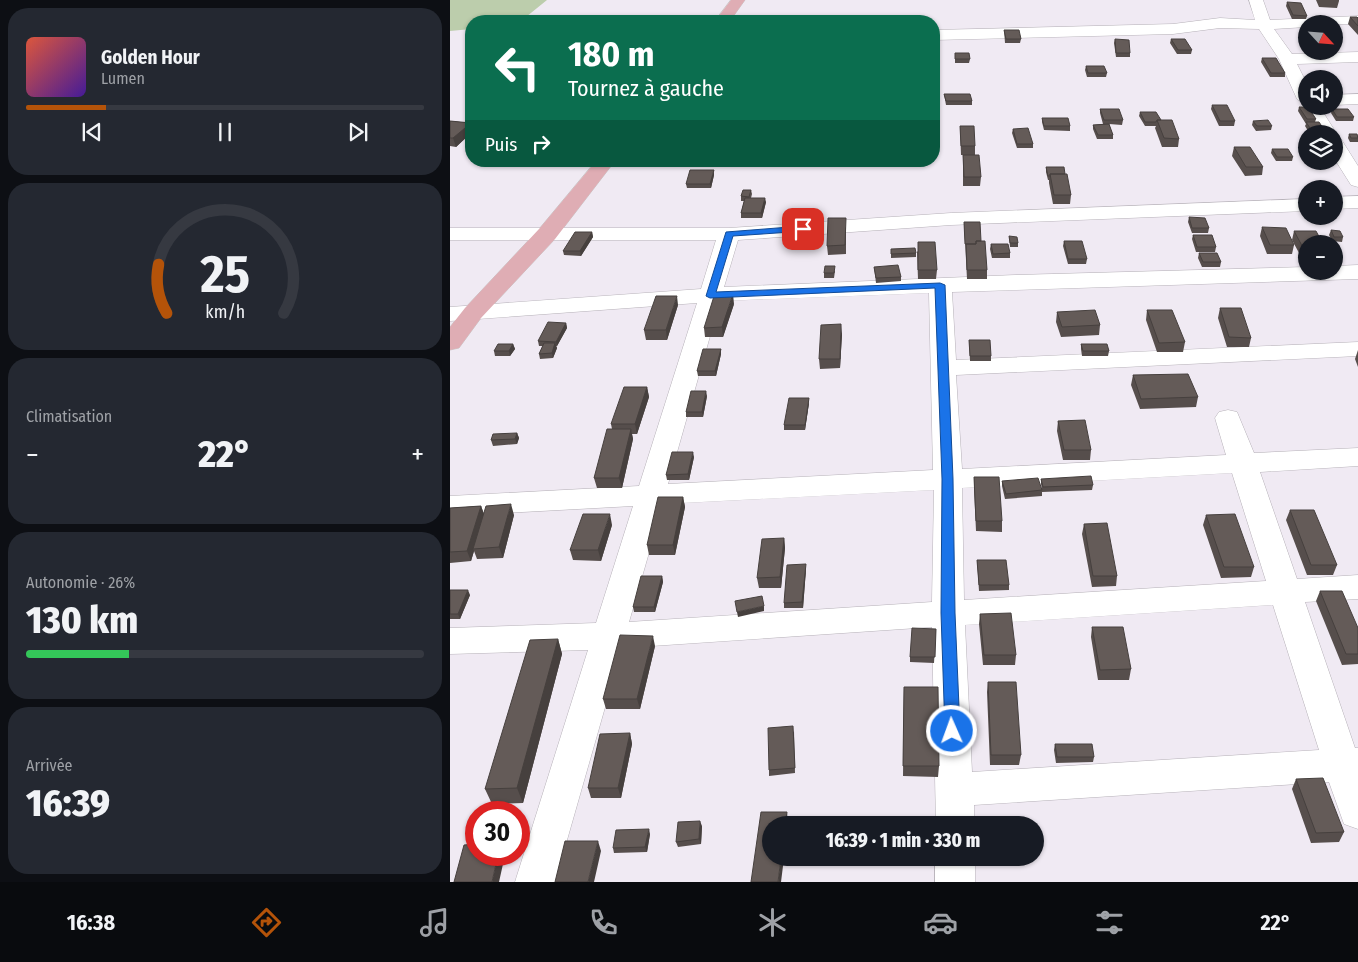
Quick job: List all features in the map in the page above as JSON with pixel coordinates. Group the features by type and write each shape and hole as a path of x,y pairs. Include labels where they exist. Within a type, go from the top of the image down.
{"main road":[{"path":"727,15 738,0"},
{"path":"450,343 473,313 547,234 601,167"}],"street":[{"path":"1256,0 1264,25 1287,59 1298,82"},
{"path":"940,35 1173,29 1220,23 1264,25 1358,20"},
{"path":"1287,59 1358,57"},
{"path":"1343,100 1358,99"},
{"path":"1343,144 1358,146"},
{"path":"1343,158 1358,181"},
{"path":"1343,203 1358,202"},
{"path":"450,234 729,234 952,219 1298,205"},
{"path":"536,882 729,234"},
{"path":"450,314 710,296 940,285 1358,272"},
{"path":"940,285 948,479 948,613 954,808 1350,765"},
{"path":"943,368 1358,349"},
{"path":"1228,418 1285,591 1350,765 1358,812"},
{"path":"450,506 650,497 948,479 1358,458"},
{"path":"450,641 609,636 1358,587"},
{"path":"955,866 955,882"}],"green space":[{"path":"450,0 547,0 528,15 465,15 465,30 450,31"}],"building":[{"path":"1287,2 1301,3 1307,15 1293,15"},
{"path":"1350,17 1358,18 1358,26"},
{"path":"1004,30 1019,30 1021,39 1006,39"},
{"path":"1115,39 1129,40 1130,53 1116,53"},
{"path":"1171,39 1185,39 1192,50 1178,50"},
{"path":"955,53 969,53 970,59 955,59"},
{"path":"1262,58 1276,58 1285,73 1271,73"},
{"path":"1086,66 1104,66 1107,73 1088,73"},
{"path":"944,94 970,94 972,101 946,101"},
{"path":"1212,105 1227,105 1235,121 1220,121"},
{"path":"1100,109 1119,109 1123,120 1104,120"},
{"path":"1343,109 1348,109 1354,117 1337,117 1336,115 1343,115"},
{"path":"1140,112 1156,112 1161,120 1145,122"},
{"path":"1304,115 1313,115 1316,119 1307,119"},
{"path":"1042,118 1068,118 1070,126 1044,126"},
{"path":"1157,120 1172,120 1179,139 1164,138"},
{"path":"1268,120 1272,126 1257,126 1253,121"},
{"path":"450,121 465,122 465,128 453,138 450,138"},
{"path":"1306,122 1319,122 1321,125 1308,125"},
{"path":"1109,124 1113,135 1098,135 1093,125"},
{"path":"960,126 974,126 975,146 961,146"},
{"path":"1028,128 1033,144 1017,144 1013,129"},
{"path":"1349,134 1357,134 1358,138 1351,138"},
{"path":"1234,147 1250,147 1263,167 1246,167"},
{"path":"1272,149 1288,149 1293,157 1277,157"},
{"path":"963,155 979,155 981,177 964,177"},
{"path":"1046,167 1064,167 1065,174 1050,174 1048,176"},
{"path":"690,170 714,170 710,184 686,184"},
{"path":"1050,174 1067,174 1071,195 1054,195"},
{"path":"743,190 751,190 749,197 741,196"},
{"path":"745,198 765,198 761,213 741,213"},
{"path":"1189,217 1205,218 1209,228 1192,228"},
{"path":"828,218 846,218 845,245 827,246"},
{"path":"964,222 980,222 981,241 976,241 976,244 965,244"},
{"path":"1262,227 1286,228 1294,245 1270,245"},
{"path":"1331,230 1340,231 1342,235 1333,235"},
{"path":"1294,231 1316,231 1318,235 1298,235 1298,238"},
{"path":"575,232 592,232 580,251 563,251"},
{"path":"1193,235 1212,235 1216,247 1197,247"},
{"path":"1009,236 1017,237 1018,243 1010,243"},
{"path":"976,241 985,241 987,270 967,270 966,244 976,244"},
{"path":"1064,241 1082,241 1087,259 1068,259"},
{"path":"918,242 935,242 937,270 918,270"},
{"path":"991,244 1008,244 1010,253 993,254"},
{"path":"915,248 916,253 891,254 891,249"},
{"path":"1199,253 1217,253 1221,262 1203,262"},
{"path":"898,265 901,277 876,278 874,267"},
{"path":"825,266 835,266 834,273 824,273"},
{"path":"715,293 733,294 722,327 704,328"},
{"path":"656,296 677,296 666,330 644,330"},
{"path":"1220,308 1241,308 1251,338 1229,337"},
{"path":"1095,310 1100,325 1062,327 1057,312"},
{"path":"1147,310 1172,310 1185,342 1159,343"},
{"path":"548,322 566,323 556,342 538,341"},
{"path":"841,324 840,359 819,359 821,325"},
{"path":"969,340 990,340 991,356 970,356"},
{"path":"544,343 555,343 552,353 539,354"},
{"path":"498,344 513,344 509,351 494,351"},
{"path":"1081,344 1107,344 1109,351 1083,351"},
{"path":"703,349 721,349 715,371 697,371"},
{"path":"1188,374 1198,397 1141,399 1133,375"},
{"path":"624,387 647,387 635,424 611,424"},
{"path":"691,391 706,391 702,412 686,412"},
{"path":"789,398 809,398 805,425 784,425"},
{"path":"1085,420 1091,450 1064,450 1058,421"},
{"path":"607,429 631,429 619,478 594,478"},
{"path":"517,433 515,439 491,440 493,434"},
{"path":"672,452 693,452 688,474 666,475"},
{"path":"1091,476 1093,485 1043,487 1041,479"},
{"path":"974,477 999,477 1002,521 976,521"},
{"path":"1038,478 1042,490 1006,494 1002,481"},
{"path":"658,497 683,497 673,545 647,545"},
{"path":"511,504 499,547 473,549 486,506"},
{"path":"481,506 467,551 450,552 450,508"},
{"path":"1290,510 1314,510 1337,565 1311,565"},
{"path":"583,514 610,514 598,550 570,550"},
{"path":"1235,514 1254,567 1224,567 1206,515"},
{"path":"1107,523 1117,576 1093,576 1084,524"},
{"path":"784,538 780,577 757,578 762,539"},
{"path":"977,560 1006,560 1009,585 979,585"},
{"path":"806,564 802,602 784,603 787,565"},
{"path":"641,576 662,576 654,607 633,607"},
{"path":"450,590 468,590 458,614 450,614"},
{"path":"1320,591 1342,591 1358,628 1358,654 1346,654"},
{"path":"762,596 764,606 737,612 735,601"},
{"path":"1011,613 1016,655 984,655 980,614"},
{"path":"1092,627 1123,627 1131,669 1100,670"},
{"path":"912,628 936,629 935,657 910,657"},
{"path":"620,635 653,636 637,699 603,699"},
{"path":"558,639 517,788 485,789 530,640"},
{"path":"988,682 1016,682 1021,755 991,755"},
{"path":"904,687 938,687 939,766 903,766"},
{"path":"793,726 795,768 769,770 768,728"},
{"path":"630,733 618,788 588,788 600,734"},
{"path":"1055,744 1092,744 1094,757 1057,757"},
{"path":"1323,778 1344,832 1316,833 1296,779"},
{"path":"761,812 787,812 786,816 762,816 762,866 780,866 778,882 751,882"},
{"path":"700,821 699,839 676,842 678,822"},
{"path":"649,829 645,847 613,848 616,830"},
{"path":"565,841 598,841 588,882 555,882"},
{"path":"464,845 465,866 496,866 492,882 454,882"}],"route":[{"path":"803,229 729,234 710,296 940,285 948,479 948,613 952,731"}]}
